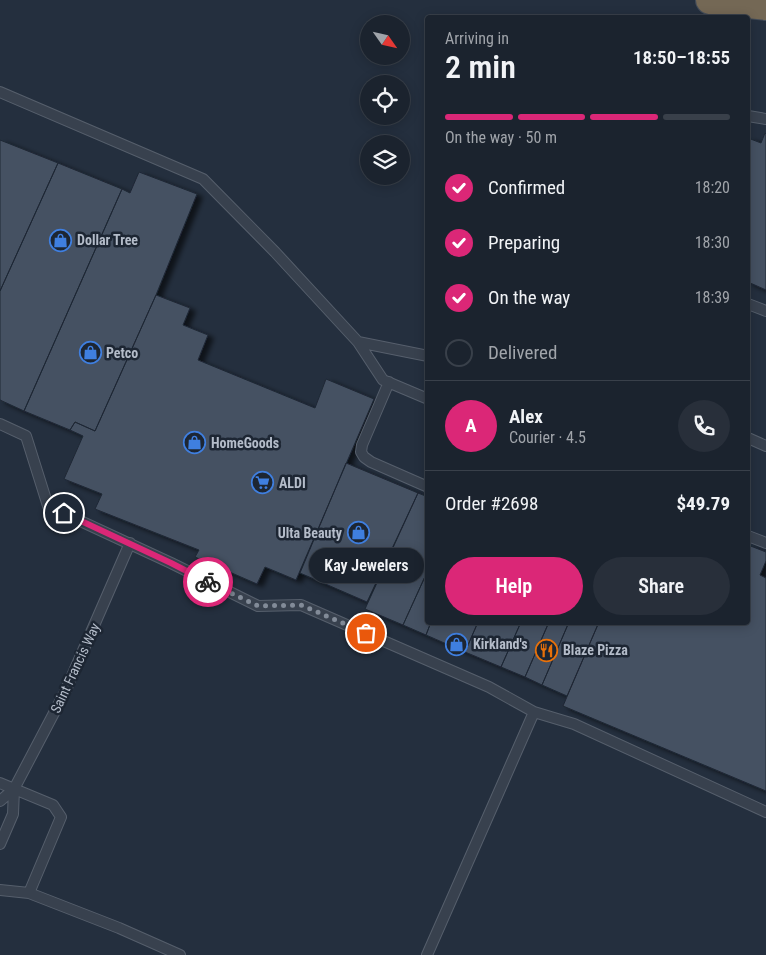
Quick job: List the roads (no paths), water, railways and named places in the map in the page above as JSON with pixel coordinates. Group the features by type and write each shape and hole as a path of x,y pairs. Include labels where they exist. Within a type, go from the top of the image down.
{"highway":[{"path":"710,0 766,6"}],"lane":[{"path":"0,92 203,178 358,342 383,380 425,398"},
{"path":"750,116 766,119"},
{"path":"750,305 766,311"},
{"path":"358,342 425,355"},
{"path":"389,382 362,445 361,452 371,462 425,486"},
{"path":"0,424 26,436 48,506 130,543 258,606 301,605 489,687 534,712 574,724 766,812"},
{"path":"750,439 766,446"},
{"path":"750,537 766,544"},
{"name":"Saint Francis Way","path":"0,801 14,789 65,692 130,543"},
{"path":"426,955 534,712"},
{"path":"0,783 53,804 62,816 29,894"},
{"name":"Saint Francis Way","path":"0,844 13,814 14,789"},
{"path":"0,890 29,894 120,928 179,955"}],"place":[{"name":"Dollar Tree","path":"61,240"},
{"name":"Petco","path":"90,353"},
{"name":"HomeGoods","path":"195,443"},
{"name":"ALDI","path":"263,483"},
{"name":"Ulta Beauty","path":"358,533"},
{"name":"Kay Jewelers","path":"366,633"},
{"name":"Kirkland's","path":"457,644"},
{"name":"Blaze Pizza","path":"547,650"}]}
